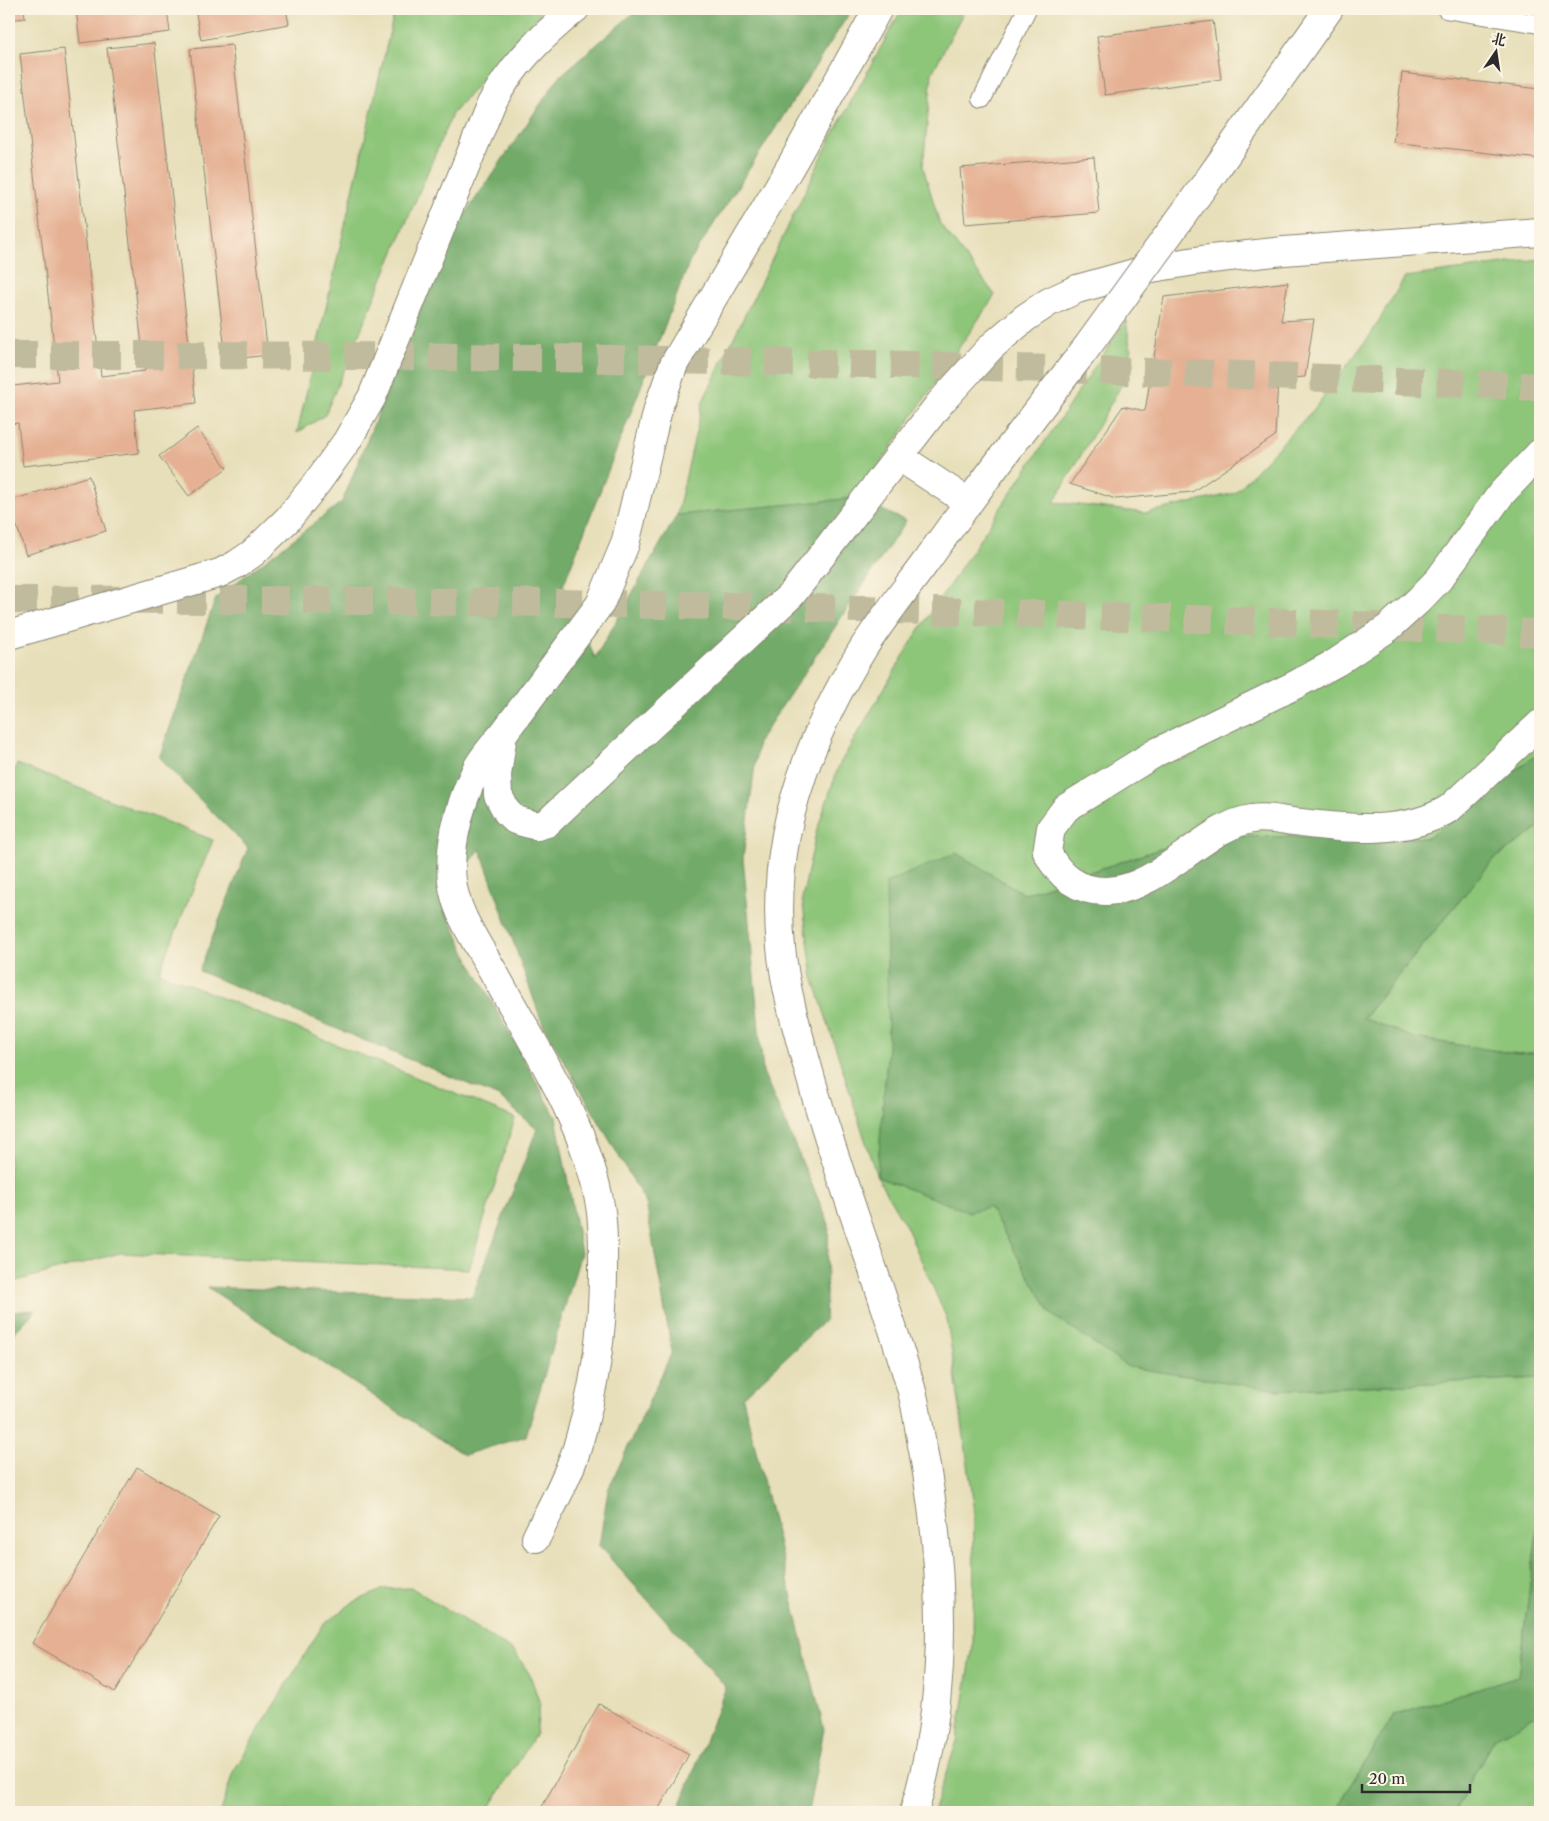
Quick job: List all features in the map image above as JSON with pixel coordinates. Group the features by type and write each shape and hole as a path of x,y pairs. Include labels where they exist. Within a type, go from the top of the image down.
{"street":[{"path":"9,635 220,572 253,553 288,519 347,441 372,397 499,88 530,50 575,9"},
{"path":"536,1538 565,1480 577,1449 598,1366 603,1302 603,1234 599,1202 592,1171 566,1104 472,933 455,896 452,864 461,813 476,768 591,618 604,597 625,544 659,405 674,364 793,162 878,9"},
{"path":"914,1812 923,1784 933,1731 938,1673 940,1605 928,1479 913,1393 834,1155 803,1052 781,949 780,910 783,863 794,801 813,744 864,647 968,502 1086,347 1214,172 1329,9"},
{"path":"503,734 497,775 498,795 507,812 516,820 537,826 547,823 792,594 940,403 991,347 1041,308 1077,289 1152,268 1202,260 1284,250 1540,232"},
{"path":"1540,453 1501,494 1439,579 1388,628 1337,662 1295,686 1157,752 1066,808 1050,828 1047,852 1059,871 1073,883 1100,891 1110,891 1134,884 1170,866 1230,826 1252,819 1382,828 1415,824 1439,815 1464,796 1540,724"},
{"path":"898,456 968,502"}],"lane":[{"path":"982,99 1027,9"},
{"path":"1446,9 1540,24"}],"green space":[{"path":"395,9 544,9 452,114 325,415 297,433"},
{"path":"638,9 852,9 690,261 563,586 595,658 677,515 857,498 906,521 758,742 743,858 763,1072 829,1224 825,1320 743,1398 824,1729 808,1812 678,1812 726,1687 599,1546 608,1490 672,1352 646,1203 543,1025 480,849 442,902 469,960 556,1117 581,1253 526,1436 464,1455 207,1287 472,1297 537,1129 499,1097 199,971 248,848 159,758 216,598 342,502 450,236 559,77"},
{"path":"902,9 965,9 932,73 923,167 940,224 995,295 857,498 677,515 703,401 832,136"},
{"path":"1540,259 1540,759 1533,758 1428,838 1199,836 1024,894 956,853 888,1047 877,1177 813,977 802,899 816,833 839,765 914,638 1126,320 1133,365 1054,502 1146,513 1235,493 1314,409 1371,334 1405,277"},
{"path":"1533,757 1540,759 1540,827 1493,860 1363,1018 1414,1038 1518,1054 1540,1052 1540,1378 1277,1390 1128,1367 1051,1314 989,1207 969,1212 877,1177 888,1046 886,883 956,853 1024,894 1199,836 1428,838"},
{"path":"17,764 213,840 159,972 515,1118 469,1269 120,1253 9,1283 9,787"},
{"path":"1540,827 1540,1052 1518,1054 1414,1038 1363,1019 1493,860"},
{"path":"877,1177 989,1207 1051,1314 1277,1390 1540,1378 1540,1510 1518,1676 1394,1715 1346,1792 1339,1812 933,1812 957,1741 973,1646 974,1506 947,1319 907,1228"},
{"path":"36,1310 9,1338 9,1312"},
{"path":"1540,1510 1540,1714 1494,1738 1454,1812 1339,1812 1346,1792 1394,1715 1518,1676"},
{"path":"412,1588 515,1652 530,1675 540,1704 536,1734 487,1812 221,1812 233,1772 323,1625 352,1603 384,1589"},
{"path":"1540,1714 1540,1812 1454,1812 1494,1738"}],"building":[{"path":"9,9 24,9 25,18 9,20"},
{"path":"76,9 167,9 170,32 80,43"},
{"path":"195,9 286,9 289,24 201,40"},
{"path":"1213,21 1221,79 1105,95 1097,36"},
{"path":"154,43 196,403 134,410 139,453 23,466 18,423 9,424 9,362 13,386 58,381 20,54 64,49 101,376 145,371 107,48"},
{"path":"232,45 268,355 226,360 190,49"},
{"path":"1402,73 1540,89 1540,159 1393,142"},
{"path":"1094,157 1099,213 965,224 960,168"},
{"path":"1288,282 1281,321 1314,319 1305,377 1278,379 1275,436 1192,492 1116,499 1070,484 1123,406 1145,411 1164,297"},
{"path":"197,428 227,468 189,496 159,456"},
{"path":"89,476 106,531 26,555 9,501"},
{"path":"137,1467 219,1516 115,1692 32,1643"},
{"path":"599,1704 689,1754 657,1812 539,1812"}],"tunnel":[{"path":"9,355 392,356 774,362 1157,372 1540,387"},
{"path":"9,600 392,601 775,607 1157,618 1540,633"}]}
